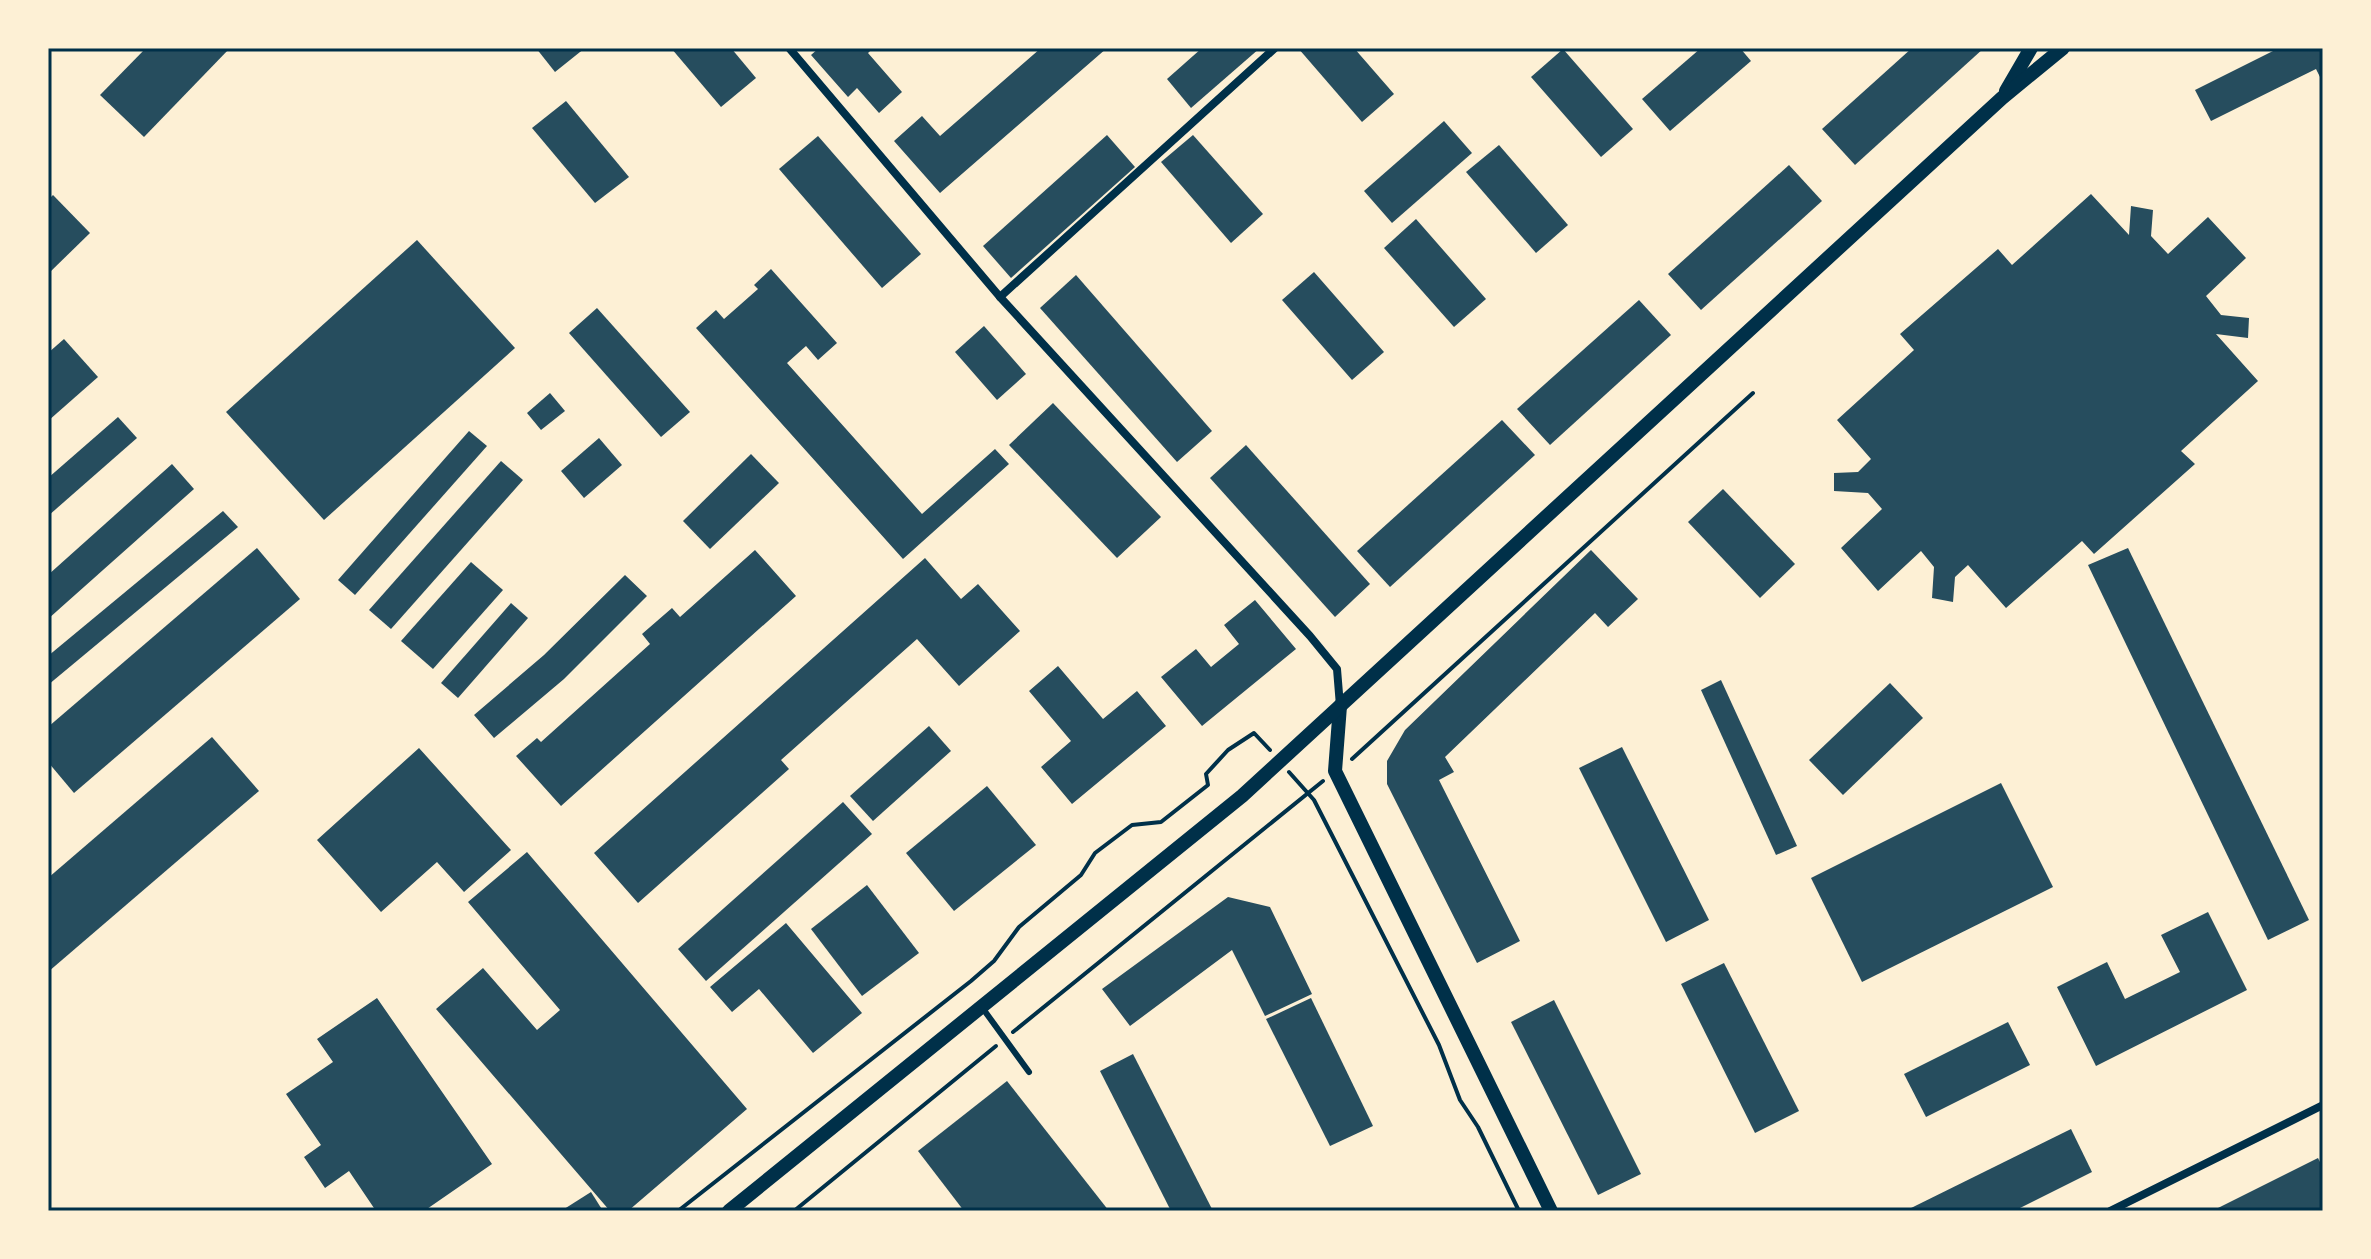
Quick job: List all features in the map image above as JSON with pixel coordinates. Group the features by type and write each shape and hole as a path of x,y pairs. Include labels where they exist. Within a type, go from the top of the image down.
{"street":[{"path":"789,48 1000,297 1337,669 1340,706 1335,771 1551,1211"},
{"path":"1000,297 1275,48"},
{"path":"2002,98 2031,48"},
{"path":"729,1211 1242,796 2002,98 2063,48"},
{"path":"2110,1211 2323,1105"}],"lane":[{"path":"981,1006 1029,1072"}],"path":[{"path":"794,1211 1335,771 1753,393"},
{"path":"678,1211 971,981 994,961 1019,927 1081,875 1095,853 1132,825 1161,822 1208,785 1206,774 1228,750 1254,733 1306,795 1314,800 1439,1045 1460,1100 1478,1127 1519,1211"}],"building":[{"path":"146,48 230,48 144,137 100,95"},
{"path":"536,48 585,48 555,72"},
{"path":"671,48 731,48 756,78 721,107"},
{"path":"819,48 873,48 868,53 902,92 879,113 857,88 848,97 811,55"},
{"path":"1041,48 1107,48 940,193 894,141 922,116 940,136"},
{"path":"1202,48 1260,48 1191,108 1167,79"},
{"path":"1298,48 1354,48 1394,94 1362,122"},
{"path":"1701,48 1740,48 1751,61 1670,131 1642,99"},
{"path":"1912,48 1984,48 1855,165 1822,129"},
{"path":"2279,48 2323,48 2323,83 2316,69 2211,121 2195,90"},
{"path":"1563,49 1633,129 1601,157 1531,77"},
{"path":"566,101 629,177 595,203 532,128"},
{"path":"1444,121 1472,153 1392,223 1364,191"},
{"path":"1107,135 1135,167 1011,278 983,246"},
{"path":"1193,135 1263,214 1231,243 1161,162"},
{"path":"818,136 921,254 882,288 779,169"},
{"path":"1499,145 1568,225 1536,253 1466,172"},
{"path":"1789,165 1822,201 1701,310 1668,274"},
{"path":"2091,194 2129,235 2131,206 2153,210 2151,236 2168,254 2208,217 2246,258 2206,296 2221,315 2249,318 2248,338 2216,334 2258,381 2181,451 2195,464 2094,554 2082,541 2006,608 1968,565 1955,577 1953,602 1932,598 1934,567 1921,551 1878,591 1841,548 1882,509 1868,493 1834,491 1834,473 1858,472 1871,459 1837,420 1914,350 1900,334 1998,249 2012,265"},
{"path":"53,195 90,233 48,274 48,200"},
{"path":"1416,219 1486,299 1454,327 1384,248"},
{"path":"417,240 515,348 324,520 226,412"},
{"path":"771,269 837,343 818,360 806,346 787,363 922,514 995,449 1009,464 903,559 696,328 716,310 724,319 758,289 754,285"},
{"path":"1314,272 1384,352 1352,380 1282,300"},
{"path":"1076,275 1212,431 1177,462 1040,308"},
{"path":"1639,300 1671,335 1550,445 1517,409"},
{"path":"597,308 690,412 661,437 569,333"},
{"path":"984,326 1026,374 997,400 955,352"},
{"path":"64,339 98,377 48,421 48,353"},
{"path":"550,393 565,411 541,430 527,413"},
{"path":"1053,403 1161,517 1117,558 1009,445"},
{"path":"118,417 137,438 48,516 48,478"},
{"path":"1502,420 1535,455 1390,587 1357,551"},
{"path":"469,431 487,446 355,595 338,580"},
{"path":"599,438 622,465 584,498 561,471"},
{"path":"1246,445 1370,584 1335,617 1210,478"},
{"path":"751,454 779,483 710,549 683,521"},
{"path":"501,461 523,480 391,629 369,610"},
{"path":"172,464 194,489 48,619 48,575"},
{"path":"1723,489 1795,564 1760,598 1688,522"},
{"path":"223,511 238,527 48,685 48,656"},
{"path":"257,548 300,599 74,793 48,762 48,727"},
{"path":"2128,548 2309,920 2268,940 2088,565"},
{"path":"755,550 796,596 561,806 516,756 537,738 541,742 650,644 642,634 672,608 680,617"},
{"path":"1591,550 1638,599 1608,627 1595,613 1445,757 1454,772 1439,780 1520,941 1477,963 1387,784 1387,761 1405,730"},
{"path":"925,558 961,599 978,584 1020,631 959,686 917,639 781,760 789,769 638,903 594,853"},
{"path":"471,562 503,590 433,669 401,641"},
{"path":"625,575 647,596 564,679 494,738 474,715 544,655"},
{"path":"1255,600 1296,649 1202,726 1161,677 1196,649 1211,667 1239,644 1224,625"},
{"path":"511,603 528,618 458,698 441,683"},
{"path":"1058,666 1103,719 1137,691 1166,726 1072,804 1041,767 1071,741 1029,691"},
{"path":"1721,680 1797,846 1776,855 1701,690"},
{"path":"1890,683 1923,718 1843,795 1809,760"},
{"path":"929,726 951,751 873,821 850,796"},
{"path":"212,737 259,791 48,972 48,878"},
{"path":"1622,747 1709,920 1666,942 1579,768"},
{"path":"419,748 511,850 464,892 437,862 381,912 317,840"},
{"path":"2001,783 2053,887 1862,982 1811,878"},
{"path":"987,786 1036,845 954,911 906,853"},
{"path":"843,802 872,834 706,981 678,949"},
{"path":"527,852 747,1109 628,1211 610,1211 436,1009 483,968 537,1030 560,1010 468,902"},
{"path":"867,885 919,953 862,996 811,929"},
{"path":"1228,897 1270,907 1312,994 1265,1016 1232,950 1130,1026 1102,989"},
{"path":"2208,912 2247,990 2096,1066 2057,987 2107,962 2125,999 2180,972 2161,935"},
{"path":"786,923 862,1013 813,1053 759,989 732,1012 710,987"},
{"path":"1724,963 1799,1111 1755,1133 1681,984"},
{"path":"377,998 492,1164 424,1211 376,1211 349,1171 325,1188 304,1157 321,1145 286,1094 333,1062 317,1039"},
{"path":"1311,998 1373,1126 1330,1146 1266,1019"},
{"path":"1554,1000 1641,1174 1598,1195 1511,1022"},
{"path":"2008,1022 2030,1065 1926,1117 1904,1074"},
{"path":"1133,1054 1213,1211 1171,1211 1100,1071"},
{"path":"1007,1081 1109,1211 964,1211 918,1151"},
{"path":"2071,1129 2092,1172 2014,1211 1905,1211"},
{"path":"2318,1158 2323,1168 2323,1211 2212,1211"},
{"path":"591,1192 603,1211 561,1211"}]}
